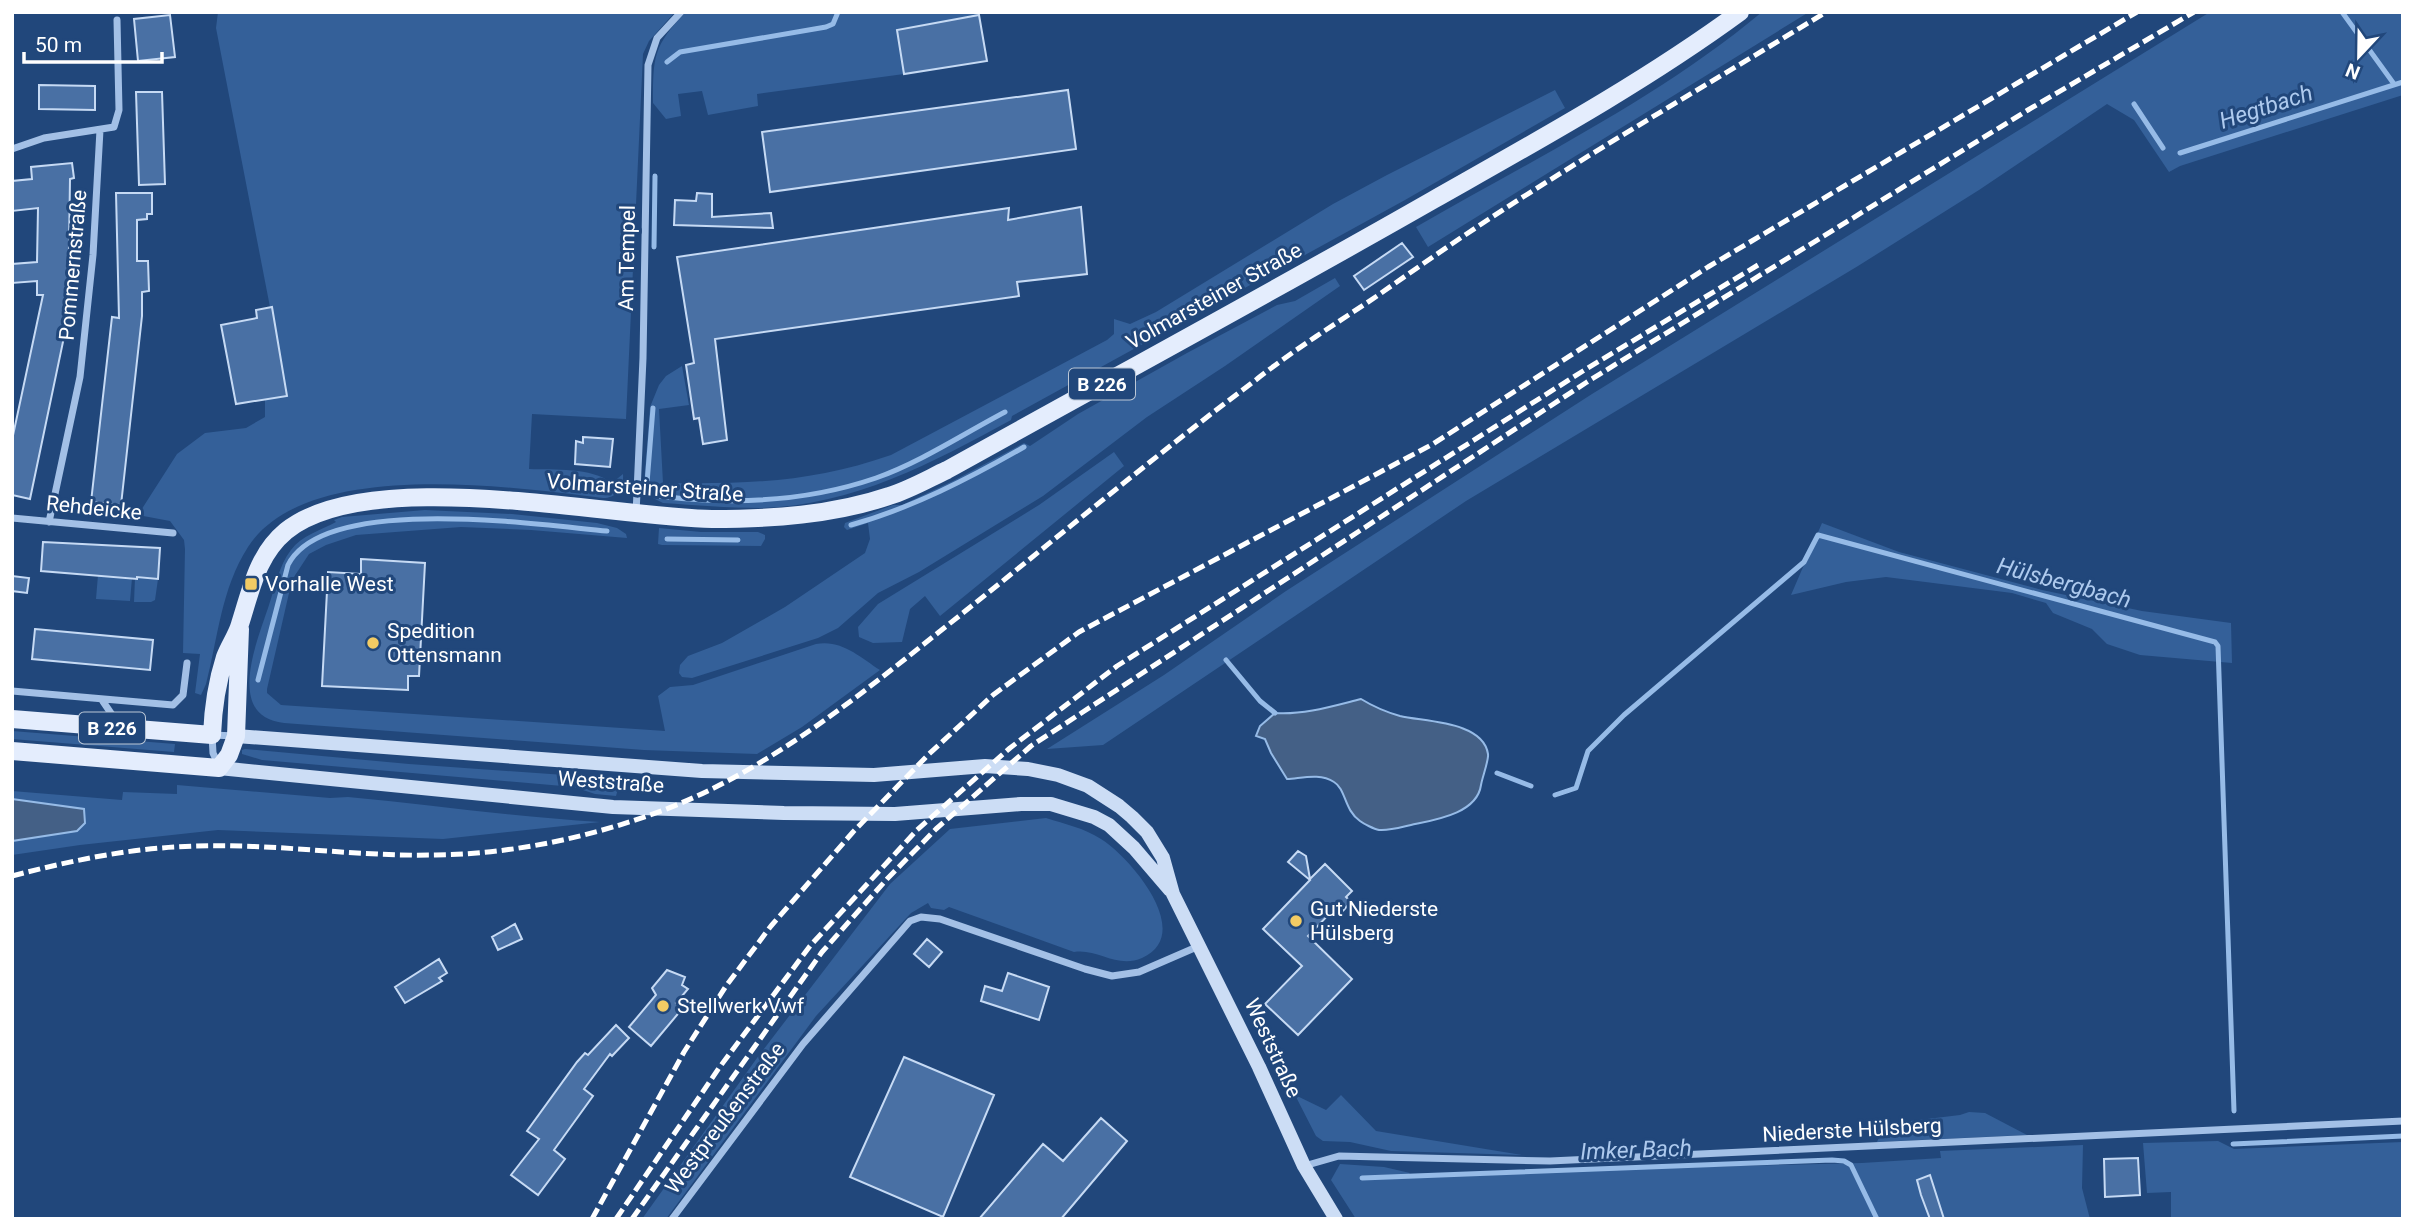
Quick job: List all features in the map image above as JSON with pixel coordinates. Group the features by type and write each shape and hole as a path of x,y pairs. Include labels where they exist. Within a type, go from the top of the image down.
{"main road":[{"name":"Volmarsteiner Straße","path":"212,735 213,713 224,661 240,626 251,584 269,549 287,530 334,507 367,501 452,498 712,519 805,514 890,496 959,463 1518,152 1650,74 1740,12"},
{"name":"Volmarsteiner Straße","path":"219,768 229,755 236,736 240,626"},
{"name":"Weststraße","path":"12,719 212,735"},
{"name":"Weststraße","path":"12,751 219,768"}],"street":[{"name":"Am Tempel","path":"636,514 643,358 648,65 657,38 681,12"},
{"path":"12,149 44,138 114,127 119,110 117,20"},
{"name":"Pommernstraße","path":"49,522 80,377 93,255 100,130"},
{"name":"Rehdeicke","path":"12,518 173,533"},
{"path":"12,691 173,705 183,695 187,663"},
{"path":"102,700 122,728"},
{"name":"Weststraße","path":"212,735 702,771 847,775 985,766 1028,769 1058,775 1088,786 1126,811 1147,832 1163,858 1173,894 1304,1166 1336,1219"},
{"name":"Volmarsteiner Straße","path":"212,735 213,753 219,768"},
{"name":"Weststraße","path":"219,768 612,807 895,814 1051,804 1079,811 1109,825 1135,848 1173,894"},
{"name":"Westpreußenstraße","path":"672,1219 803,1044 910,921 921,917 940,919 1112,976 1139,972 1199,946"},
{"name":"Niederste Hülsberg","path":"1304,1166 1339,1156 1550,1161 2403,1121"}],"shaded area":[{"path":"218,12 675,12 649,41 643,54 626,419 532,414 529,469 583,472 612,483 623,474 619,491 603,498 466,485 362,489 315,500 276,519 248,547 239,563 221,614 206,684 201,695 195,693 200,654 183,653 184,540 170,521 138,515 177,454 205,433 246,428 265,417 265,400 287,395 216,28"},
{"path":"686,12 980,12 979,15 897,30 904,74 757,94 758,106 708,115 702,91 678,94 681,116 666,119 653,103 655,63 667,34"},
{"path":"1762,12 1809,12 1428,247 1416,227 1638,100 1722,43"},
{"path":"2210,12 2403,12 2403,95 2180,166 2169,172 2134,120 2107,104 1979,190 1858,266 1466,501 1103,745 1047,749 1592,394"},
{"path":"1555,90 1565,108 1405,200 1012,416 1011,420 921,466 859,491 794,505 760,508 663,503 653,498 644,484 650,407 666,376 682,366 689,405 659,409 663,483 778,480 833,471 891,455 1107,340 1114,334 1114,319 1130,324 1156,312 1333,204"},
{"path":"1335,278 1340,286 1147,417 1043,496 919,572 878,593 838,628 818,638 692,678 682,677 679,673 680,665 688,656 722,643 785,607 865,553 870,539 868,523 847,530 845,523 893,505 902,505 1024,443 1030,446 1078,414 1187,353 1277,305 1295,301"},
{"path":"1114,452 1124,466 940,616 925,596 910,609 902,642 873,643 859,637 858,627 878,604 1039,505"},
{"path":"425,510 512,514 597,523 617,528 626,534 627,538 461,527 356,535 326,545 309,554 292,580 267,689 267,693 281,705 665,731 658,696 670,687 693,685 816,644 842,647 880,670 802,727 757,754 644,750 284,723 266,718 255,707 250,692 250,674 258,637 283,563 291,550 306,537 342,517"},
{"path":"1822,523 1899,552 2042,590 2142,611 2231,623 2232,663 2140,655 2107,644 2092,629 2053,613 2046,603 2012,593 1886,577 1846,582 1791,595"},
{"path":"659,528 701,532 758,532 765,535 765,539 761,546 662,545 658,544"},
{"path":"98,575 132,578 130,601 96,599"},
{"path":"137,577 158,579 155,600 134,602"},
{"path":"1361,699 1395,714 1452,725 1476,735 1484,743 1488,757 1478,795 1472,803 1442,818 1391,829 1377,829 1364,824 1355,816 1338,785 1329,779 1287,779 1265,739 1256,736 1260,726 1275,713 1308,711"},
{"path":"12,731 175,744 174,752 12,739"},
{"path":"245,749 621,779 616,796 595,794 574,787 262,760 242,754"},
{"path":"177,785 330,798 348,797 600,822 443,839 218,830 12,855 12,791 122,800 123,792 177,794"},
{"path":"12,799 84,809 85,823 77,831 12,841"},
{"path":"1046,818 1095,835 1113,848 1141,878 1153,896 1160,915 1162,932 1157,947 1133,961 1074,952 949,907 944,910 931,908 928,903 911,913 816,1016 666,1219 642,1219 757,1058 890,884 950,829"},
{"path":"1295,1095 1326,1110 1341,1095 1376,1131 1522,1155 1391,1151 1350,1142 1323,1141 1316,1136"},
{"path":"1969,1112 1985,1113 2027,1135 1877,1142 1882,1131 1894,1123"},
{"path":"2218,1141 2234,1149 2403,1142 2403,1219 2171,1219 2171,1192 2147,1193 2143,1143"},
{"path":"2083,1145 2082,1188 2090,1219 1356,1219 1331,1180 1340,1164 1384,1167 1410,1173 1407,1176 1862,1163 1941,1158 1940,1151"}],"building":[{"path":"170,15 175,57 138,61 134,19"},
{"path":"979,15 987,61 904,74 897,30"},
{"path":"39,85 95,86 95,110 39,109"},
{"path":"1068,90 1076,149 770,192 762,132"},
{"path":"136,92 162,92 165,184 139,185"},
{"path":"72,163 74,178 70,179 68,318 30,499 12,495 12,440 43,295 37,295 37,281 12,283 12,264 37,262 38,208 12,211 12,181 32,179 31,167"},
{"path":"116,193 152,193 152,214 147,214 147,219 137,220 137,261 148,261 149,291 142,292 142,316 121,505 91,502 112,317 119,318"},
{"path":"697,193 712,194 712,217 771,213 773,228 674,225 675,200 696,201"},
{"path":"1081,207 1087,274 1017,282 1019,296 715,339 727,440 703,444 699,418 694,419 686,365 694,363 677,257 1009,208 1008,220"},
{"path":"1402,243 1413,257 1364,290 1354,276"},
{"path":"272,307 287,396 236,404 221,325 257,318 256,310"},
{"path":"583,437 613,439 610,467 575,464 576,441 583,443"},
{"path":"43,542 160,548 158,579 41,571"},
{"name":"Spedition Ottensmann","path":"361,559 425,563 419,676 408,676 408,690 322,686 328,572 361,574"},
{"path":"12,576 29,578 27,593 12,591"},
{"path":"35,629 153,640 150,670 32,659"},
{"path":"1298,851 1306,856 1310,879 1325,864 1352,891 1346,897 1351,902 1340,914 1334,909 1308,936 1352,979 1298,1035 1265,1004 1302,966 1263,929 1310,880 1288,862"},
{"path":"515,924 522,939 498,950 492,937"},
{"path":"927,939 942,952 929,967 914,954"},
{"path":"439,959 447,973 439,978 442,981 405,1003 395,987"},
{"name":"Stellwerk Vwf","path":"667,970 685,977 682,985 688,989 676,1003 682,1009 651,1046 629,1027 656,995 652,988"},
{"path":"1008,973 1049,987 1039,1020 981,1001 985,986 1002,991"},
{"path":"616,1025 629,1038 612,1056 610,1054 584,1089 593,1096 554,1150 565,1159 538,1195 511,1175 539,1139 527,1131 577,1062 585,1053 588,1055"},
{"path":"904,1057 994,1095 943,1217 850,1177"},
{"path":"1101,1118 1127,1141 1061,1219 979,1219 1043,1144 1063,1161"},
{"path":"2138,1158 2140,1195 2105,1197 2104,1159"},
{"path":"1930,1175 1944,1219 1930,1219 1921,1195 1917,1180"}],"waterway":[{"name":"Hülsbergbach","path":"667,62 680,52 826,27 833,24 838,12"},
{"path":"2342,12 2394,84"},
{"name":"Hegtbach","path":"2180,153 2403,82"},
{"name":"Hegtbach","path":"2134,104 2163,148"},
{"name":"Hülsbergbach","path":"654,247 655,176"},
{"name":"Hülsbergbach","path":"647,483 653,408"},
{"name":"Hülsbergbach","path":"659,496 741,501 796,497 850,486 909,464 1005,412"},
{"path":"851,525 940,491 1024,447"},
{"path":"258,680 288,565 309,543 343,528 387,521 435,519 485,520 607,531"},
{"name":"Hülsbergbach","path":"1555,795 1576,788 1588,751 1624,715 1804,562 1818,535 2215,642 2218,646 2234,1111"},
{"path":"667,539 738,540"},
{"name":"Hülsbergbach","path":"1226,660 1260,701 1275,713"},
{"name":"Hülsbergbach","path":"1497,773 1531,786"},
{"name":"Hülsbergbach","path":"2233,1144 2403,1136"},
{"name":"Imker Bach","path":"1362,1178 1832,1160 1851,1165 1877,1219"}],"railway":[{"path":"12,876 93,857 176,847 241,846 403,855 491,852 572,838 650,815 690,799 766,759 837,711 906,659 1177,441 1301,347 1530,192 1826,12"},
{"path":"592,1219 684,1052 726,986 771,926 853,832 929,754 993,695 1079,632 1433,444 1708,267 2137,12"},
{"path":"632,1219 822,952 936,829 1031,746 1587,382 2028,110 2194,12"},
{"path":"616,1219 719,1068 810,946 917,830 1010,748 1117,666 1583,371 1758,265"}],"place":[{"name":"Vorhalle West","path":"251,584"},
{"name":"Spedition Ottensmann","path":"373,643"},
{"name":"Gut Niederste Hülsberg","path":"1296,921"},
{"name":"Stellwerk Vwf","path":"663,1006"}]}
